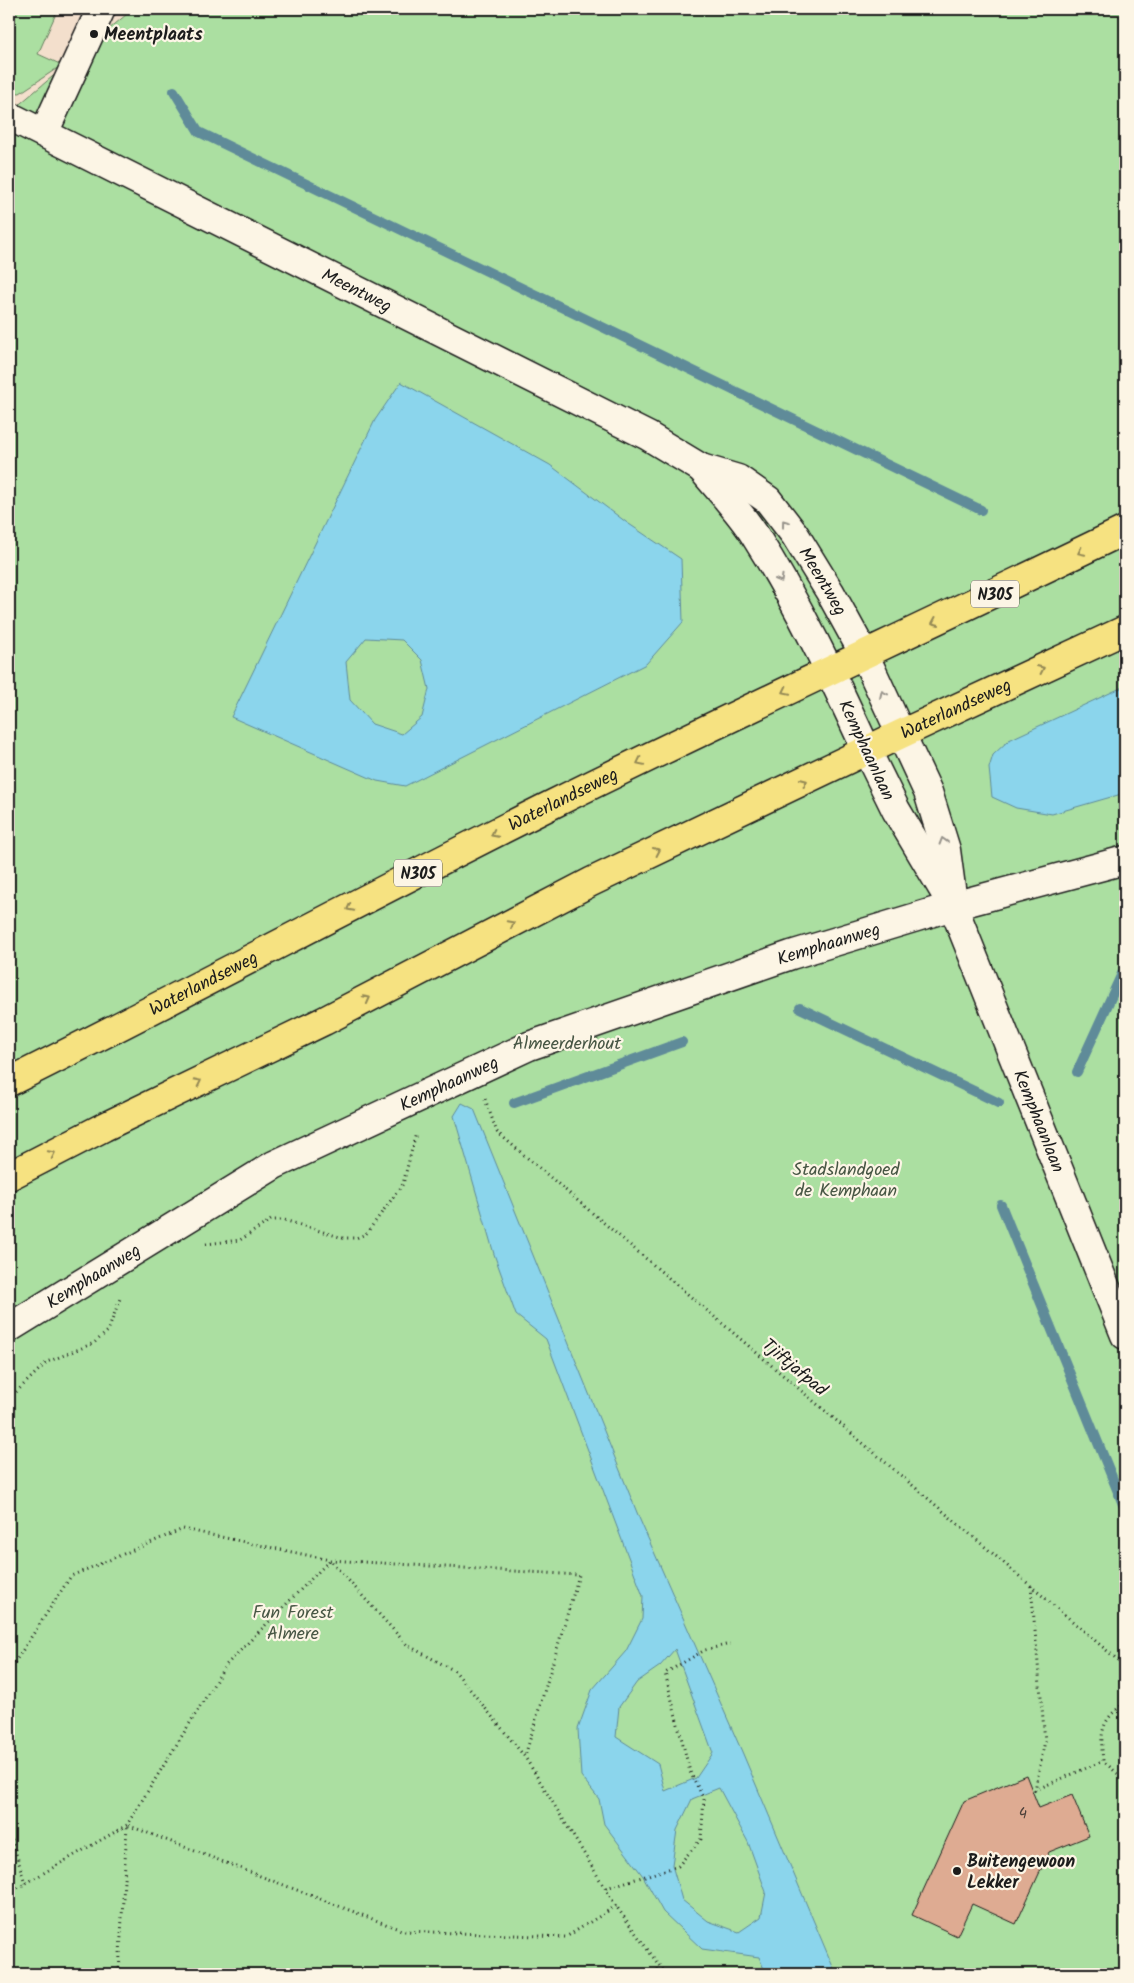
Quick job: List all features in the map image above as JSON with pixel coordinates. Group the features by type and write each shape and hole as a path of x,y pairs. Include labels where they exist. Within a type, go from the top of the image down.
{"main road":[{"name":"Waterlandseweg","path":"9,1082 556,803 830,670 958,612 1125,530"},
{"name":"Waterlandseweg","path":"9,1176 104,1127 324,1021 591,882 901,734 1125,630"}],"street":[{"path":"44,133 101,9"},
{"name":"Meentweg","path":"9,116 648,436 701,468 738,479 768,500 795,536 830,592 864,654 901,734"},
{"name":"Meentweg","path":"701,468 753,533 797,608 830,670"},
{"name":"Kemphaanlaan","path":"830,670 896,810 953,906 1125,1335"},
{"name":"Kemphaanlaan","path":"901,734 928,792 946,850 953,906"},
{"name":"Kemphaanweg","path":"9,1328 274,1165 529,1046 791,955 953,906 1125,860"}],"path":[{"name":"Tjiftjafpad","path":"476,1071 497,1132 1125,1666"},
{"path":"205,1245 240,1240 271,1220 284,1220 344,1238 356,1238 366,1234 403,1184 424,1095"},
{"path":"9,1399 47,1362 94,1343 108,1331 123,1294"},
{"path":"9,1671 71,1576 183,1528 330,1560 579,1575 525,1757"},
{"path":"330,1560 408,1645 455,1671 525,1757 616,1906 661,1968 668,1974"},
{"path":"9,1971 119,1974 127,1825 225,1666 330,1560"},
{"path":"1030,1585 1045,1742 1035,1790 1103,1761"},
{"path":"606,1888 678,1866 701,1839 704,1799 690,1772 665,1674 705,1650 730,1644"},
{"path":"1125,1703 1111,1713 1100,1737 1103,1761 1125,1780"},
{"path":"9,1892 127,1825"},
{"path":"127,1825 404,1931 566,1937 616,1906"},
{"path":"9,1830 25,1883"},
{"path":"648,1974 661,1968"}],"green space":[{"path":"9,9 58,9 38,54 62,65 20,93 9,92"},
{"name":"Almeerderhout","path":"133,9 1125,9 1125,1974 9,1974 9,113"}],"water":[{"path":"401,382 550,465 626,522 681,559 683,622 646,664 405,786 377,781 231,717 375,420","holes":["366,638 402,640 422,660 429,689 422,717 402,734 372,724 350,700 346,662"]},
{"path":"1125,686 1125,793 1052,814 1016,808 992,797 989,768 993,755 1009,740"},
{"path":"462,1103 474,1109 640,1520 743,1754 836,1974 766,1974 759,1957 702,1949 663,1912 643,1876 604,1824 599,1799 581,1776 578,1729 592,1690 626,1651 642,1619 643,1596 546,1339 516,1315 494,1254 454,1116","holes":["675,1649 713,1753 696,1778 665,1791 658,1764 616,1737 619,1707 637,1682 660,1666","719,1788 748,1842 766,1892 761,1917 739,1932 708,1921 682,1900 672,1865 677,1830 692,1799"]}],"building":[{"path":"1026,1775 1039,1808 1072,1795 1089,1836 1049,1852 1016,1924 972,1904 957,1936 912,1915 964,1801"}],"waterway":[{"path":"174,91 199,132 981,510"},
{"path":"1077,1072 1125,967"},
{"path":"800,1008 999,1103"},
{"path":"514,1103 682,1042"},
{"path":"1001,1205 1125,1509"}],"place":[{"name":"Meentplaats","path":"94,34"},
{"name":"Buitengewoon Lekker","path":"957,1871"}],"park label":[{"name":"Stadslandgoed de Kemphaan","path":"846,1179"},
{"name":"Fun Forest Almere","path":"293,1622"}]}
